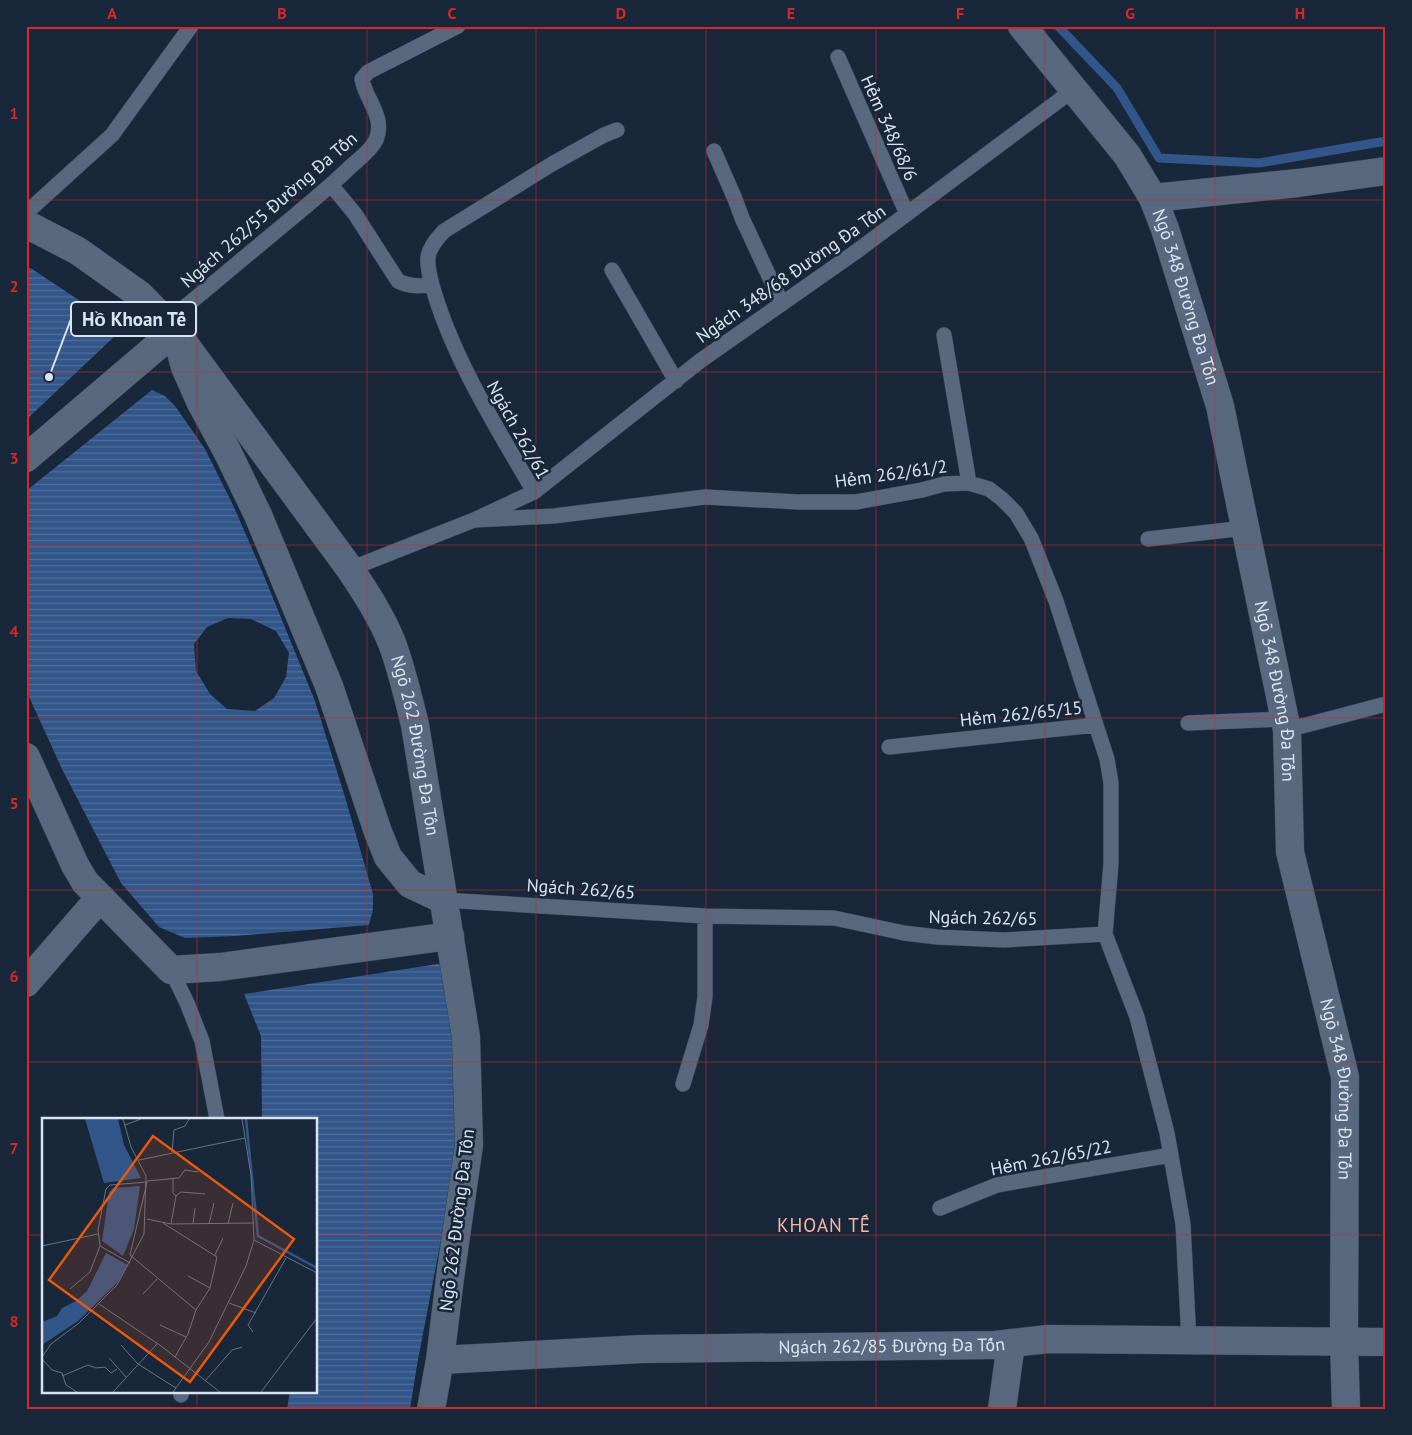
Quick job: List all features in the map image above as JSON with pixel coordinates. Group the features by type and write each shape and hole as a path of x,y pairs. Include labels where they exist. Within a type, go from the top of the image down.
{"street":[{"name":"Ngõ 348 Đường Đa Tốn","path":"1022,26 1127,156 1152,198 1164,229 1220,406 1286,724 1290,852 1345,1077 1344,1342 1346,1409"},
{"path":"1152,198 1298,183 1386,171"},
{"name":"Ngõ 262 Đường Đa Tôn","path":"26,224 78,251 140,295 171,327 350,569 373,604 392,642 405,682 415,725 466,1037 469,1145 440,1360 431,1409"},
{"path":"26,458 171,327 185,367 200,401 258,515 329,686 388,857 410,884 444,900"},
{"path":"26,757 85,882 171,970 220,967 450,936"},
{"path":"26,983 101,898"},
{"name":"Ngách 262/85 Đường Đa Tốn","path":"440,1360 642,1349 995,1345 1048,1339 1386,1342"},
{"path":"1002,1409 1010,1343"}],"lane":[{"path":"26,213 112,134 191,26"},
{"name":"Ngách 262/55 Đường Đa Tốn","path":"171,327 369,150 376,140 379,127 370,98 363,86 362,80 368,72 458,26"},
{"name":"Hẻm 348/68/6","path":"838,57 907,214"},
{"name":"Ngách 348/68 Đường Đa Tốn","path":"534,492 700,361 907,214 1073,90"},
{"name":"Ngách 262/61","path":"350,569 474,520 534,492 472,384 452,340 428,272 428,255 433,242 444,231 552,164 604,135 617,130"},
{"path":"714,151 742,218 782,304"},
{"path":"331,185 355,214 398,280 406,285 415,287 432,285"},
{"path":"612,270 676,381"},
{"path":"944,335 969,483"},
{"name":"Hẻm 262/61/2","path":"474,520 554,516 705,498 856,502 944,484 969,483 989,489 1016,512 1031,538 1056,601 1096,725"},
{"path":"1148,538 1245,528"},
{"path":"1188,723 1286,724 1386,704"},
{"name":"Hẻm 262/65/15","path":"889,747 1096,725 1107,759 1111,784 1111,864 1105,934"},
{"name":"Ngách 262/65","path":"444,900 705,916 834,918 904,933 937,937 1004,940 1105,934"},
{"path":"683,1084 701,1025 705,996 705,916"},
{"path":"1105,934 1137,1017 1167,1133 1183,1224 1189,1341"},
{"path":"171,970 202,1040 217,1118"},
{"name":"Hẻm 262/65/22","path":"940,1208 997,1185 1171,1155"}],"water":[{"path":"26,266 112,322 117,334 26,420"},
{"path":"152,390 165,396 175,406 205,449 233,505 315,701 373,894 373,909 369,925 236,936 185,938 159,927 121,883 62,769 26,690 26,491","holes":["228,618 251,619 276,631 289,653 286,677 274,698 255,711 227,709 210,694 196,671 194,644 207,627"]},
{"path":"444,963 462,1131 410,1409 287,1409 290,1392 318,1392 318,1118 262,1118 261,1036 244,994"}],"waterway":[{"path":"1058,26 1117,88 1159,158 1259,163 1386,141"}],"place":[{"name":"Hồ Khoan Tế","path":"49,377"}],"district":[{"name":"KHOAN TẾ","path":"824,1225"}]}
